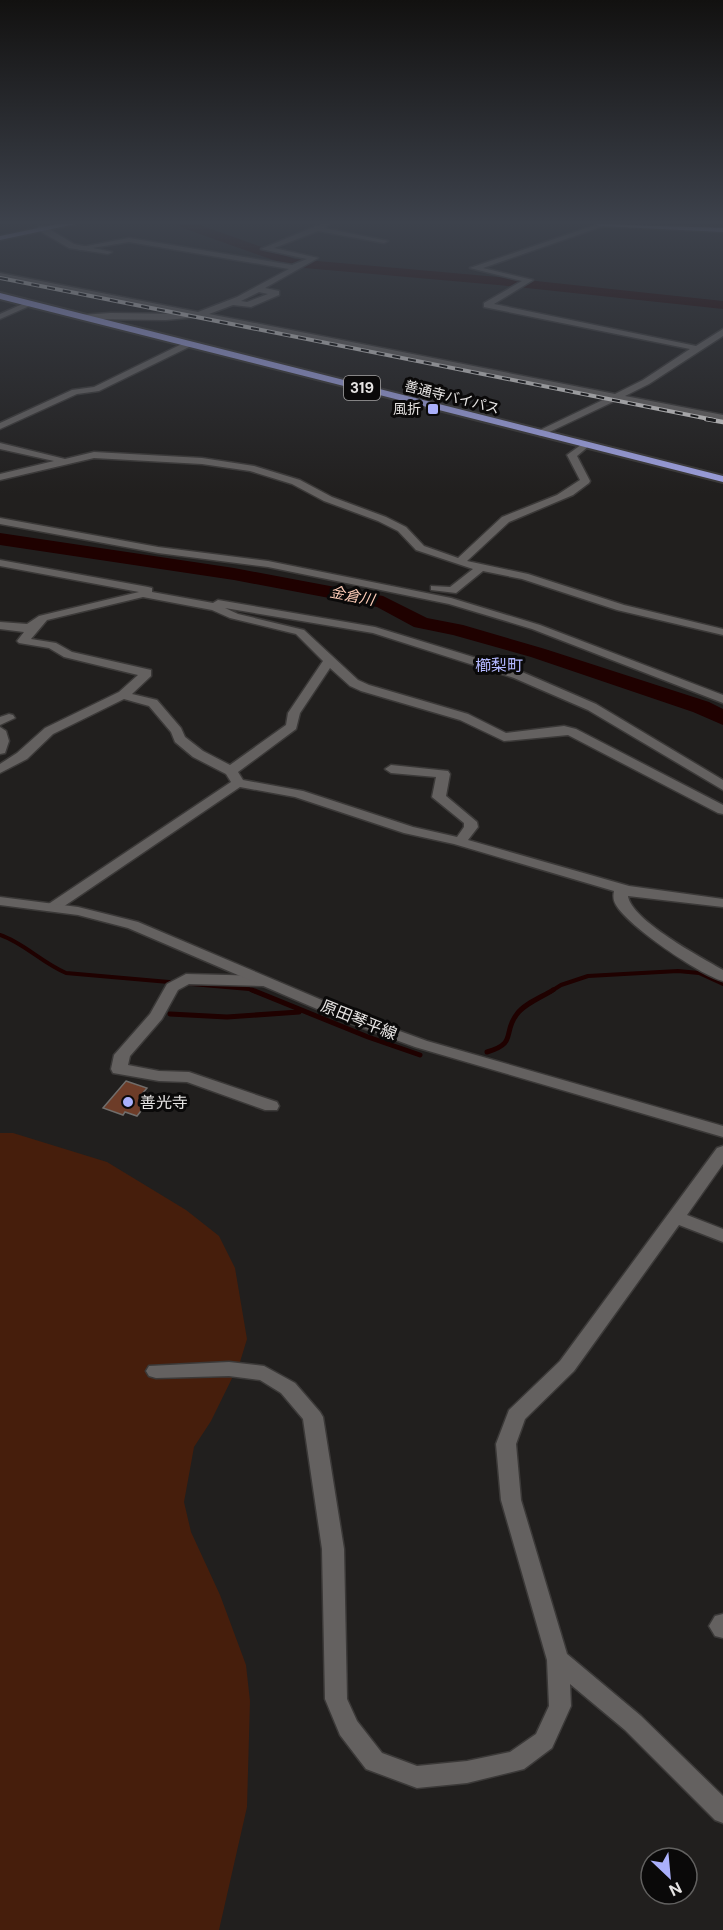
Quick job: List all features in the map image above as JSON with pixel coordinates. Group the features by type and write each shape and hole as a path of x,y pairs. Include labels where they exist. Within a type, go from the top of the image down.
{"highway":[{"name":"善通寺バイパス","path":"71,314 723,479"}],"street":[{"path":"83,317 166,317 197,314"},
{"path":"198,314 723,418"},
{"path":"531,314 696,348"},
{"path":"541,433 617,397 662,372 723,332"},
{"path":"0,426 75,392 96,389 188,344"},
{"path":"460,562 513,515 578,488 585,481 572,455 585,445"},
{"path":"0,446 64,460"},
{"path":"0,477 64,460 94,455 202,461 251,468 296,482 328,499 382,519 402,529 420,548 460,562 524,576 621,608 723,632"},
{"path":"0,520 158,550 268,564 415,592 536,627 723,699"},
{"path":"0,563 217,605 234,616 300,632 354,683 365,688 464,717 504,737 520,737 564,730 572,732 723,810"},
{"path":"415,592 426,586 452,591 481,568"},
{"path":"0,769 22,756 49,732 123,695 147,673 68,655 52,645 23,641 33,627 43,618 143,594 375,630 509,672 592,707 723,786"},
{"path":"0,625 33,627"},
{"path":"52,908 235,777 292,726 294,712 330,660"},
{"path":"123,695 153,703 177,731 179,739 235,777 298,794 409,830 460,842 622,889 649,895 723,903"},
{"path":"0,731 3,741 0,750"},
{"path":"391,770 442,774 439,797 470,822 471,827 460,842"},
{"path":"622,889 620,895 622,904 633,916 723,976"},
{"name":"原田琴平線","path":"0,901 78,911 133,925 358,1021 421,1044 723,1132"},
{"path":"263,981 178,983 157,1016 122,1055 119,1069 159,1076 189,1077 271,1106"},
{"path":"156,1371 229,1369 264,1373 288,1388 313,1418 333,1549 336,1699 348,1728 374,1761 417,1777 467,1772 516,1761 544,1741 560,1706 558,1660 511,1500 506,1444 516,1415 567,1366 723,1152"},
{"path":"676,1217 723,1236"},
{"path":"723,1623 720,1626 723,1629"},
{"path":"558,1660 633,1723 723,1812"}],"shaded area":[{"path":"0,1133 13,1133 107,1162 186,1210 219,1236 235,1268 247,1339 240,1362 211,1421 194,1447 184,1502 191,1532 220,1595 246,1665 250,1701 247,1807 219,1930 0,1930"}],"building":[{"name":"善光寺","path":"126,1081 147,1088 142,1094 152,1097 137,1116 125,1112 123,1115 103,1108"}],"waterway":[{"name":"金倉川","path":"0,539 234,574 383,602 421,623 456,629 538,653 701,707 723,718"},
{"path":"0,935 66,973 249,989 256,992"},
{"path":"550,992 561,985 588,976 678,971 699,973 723,984"},
{"path":"252,990 368,1037 420,1055"},
{"path":"487,1052 503,1045 520,1010 553,990"},
{"path":"170,1014 227,1017 299,1012"}],"railway":[{"path":"181,314 714,420"},
{"path":"706,419 723,422"}],"place":[{"name":"風折","path":"433,409"},
{"name":"善光寺","path":"128,1102"}],"district":[{"name":"櫛梨町","path":"499,665"}]}
